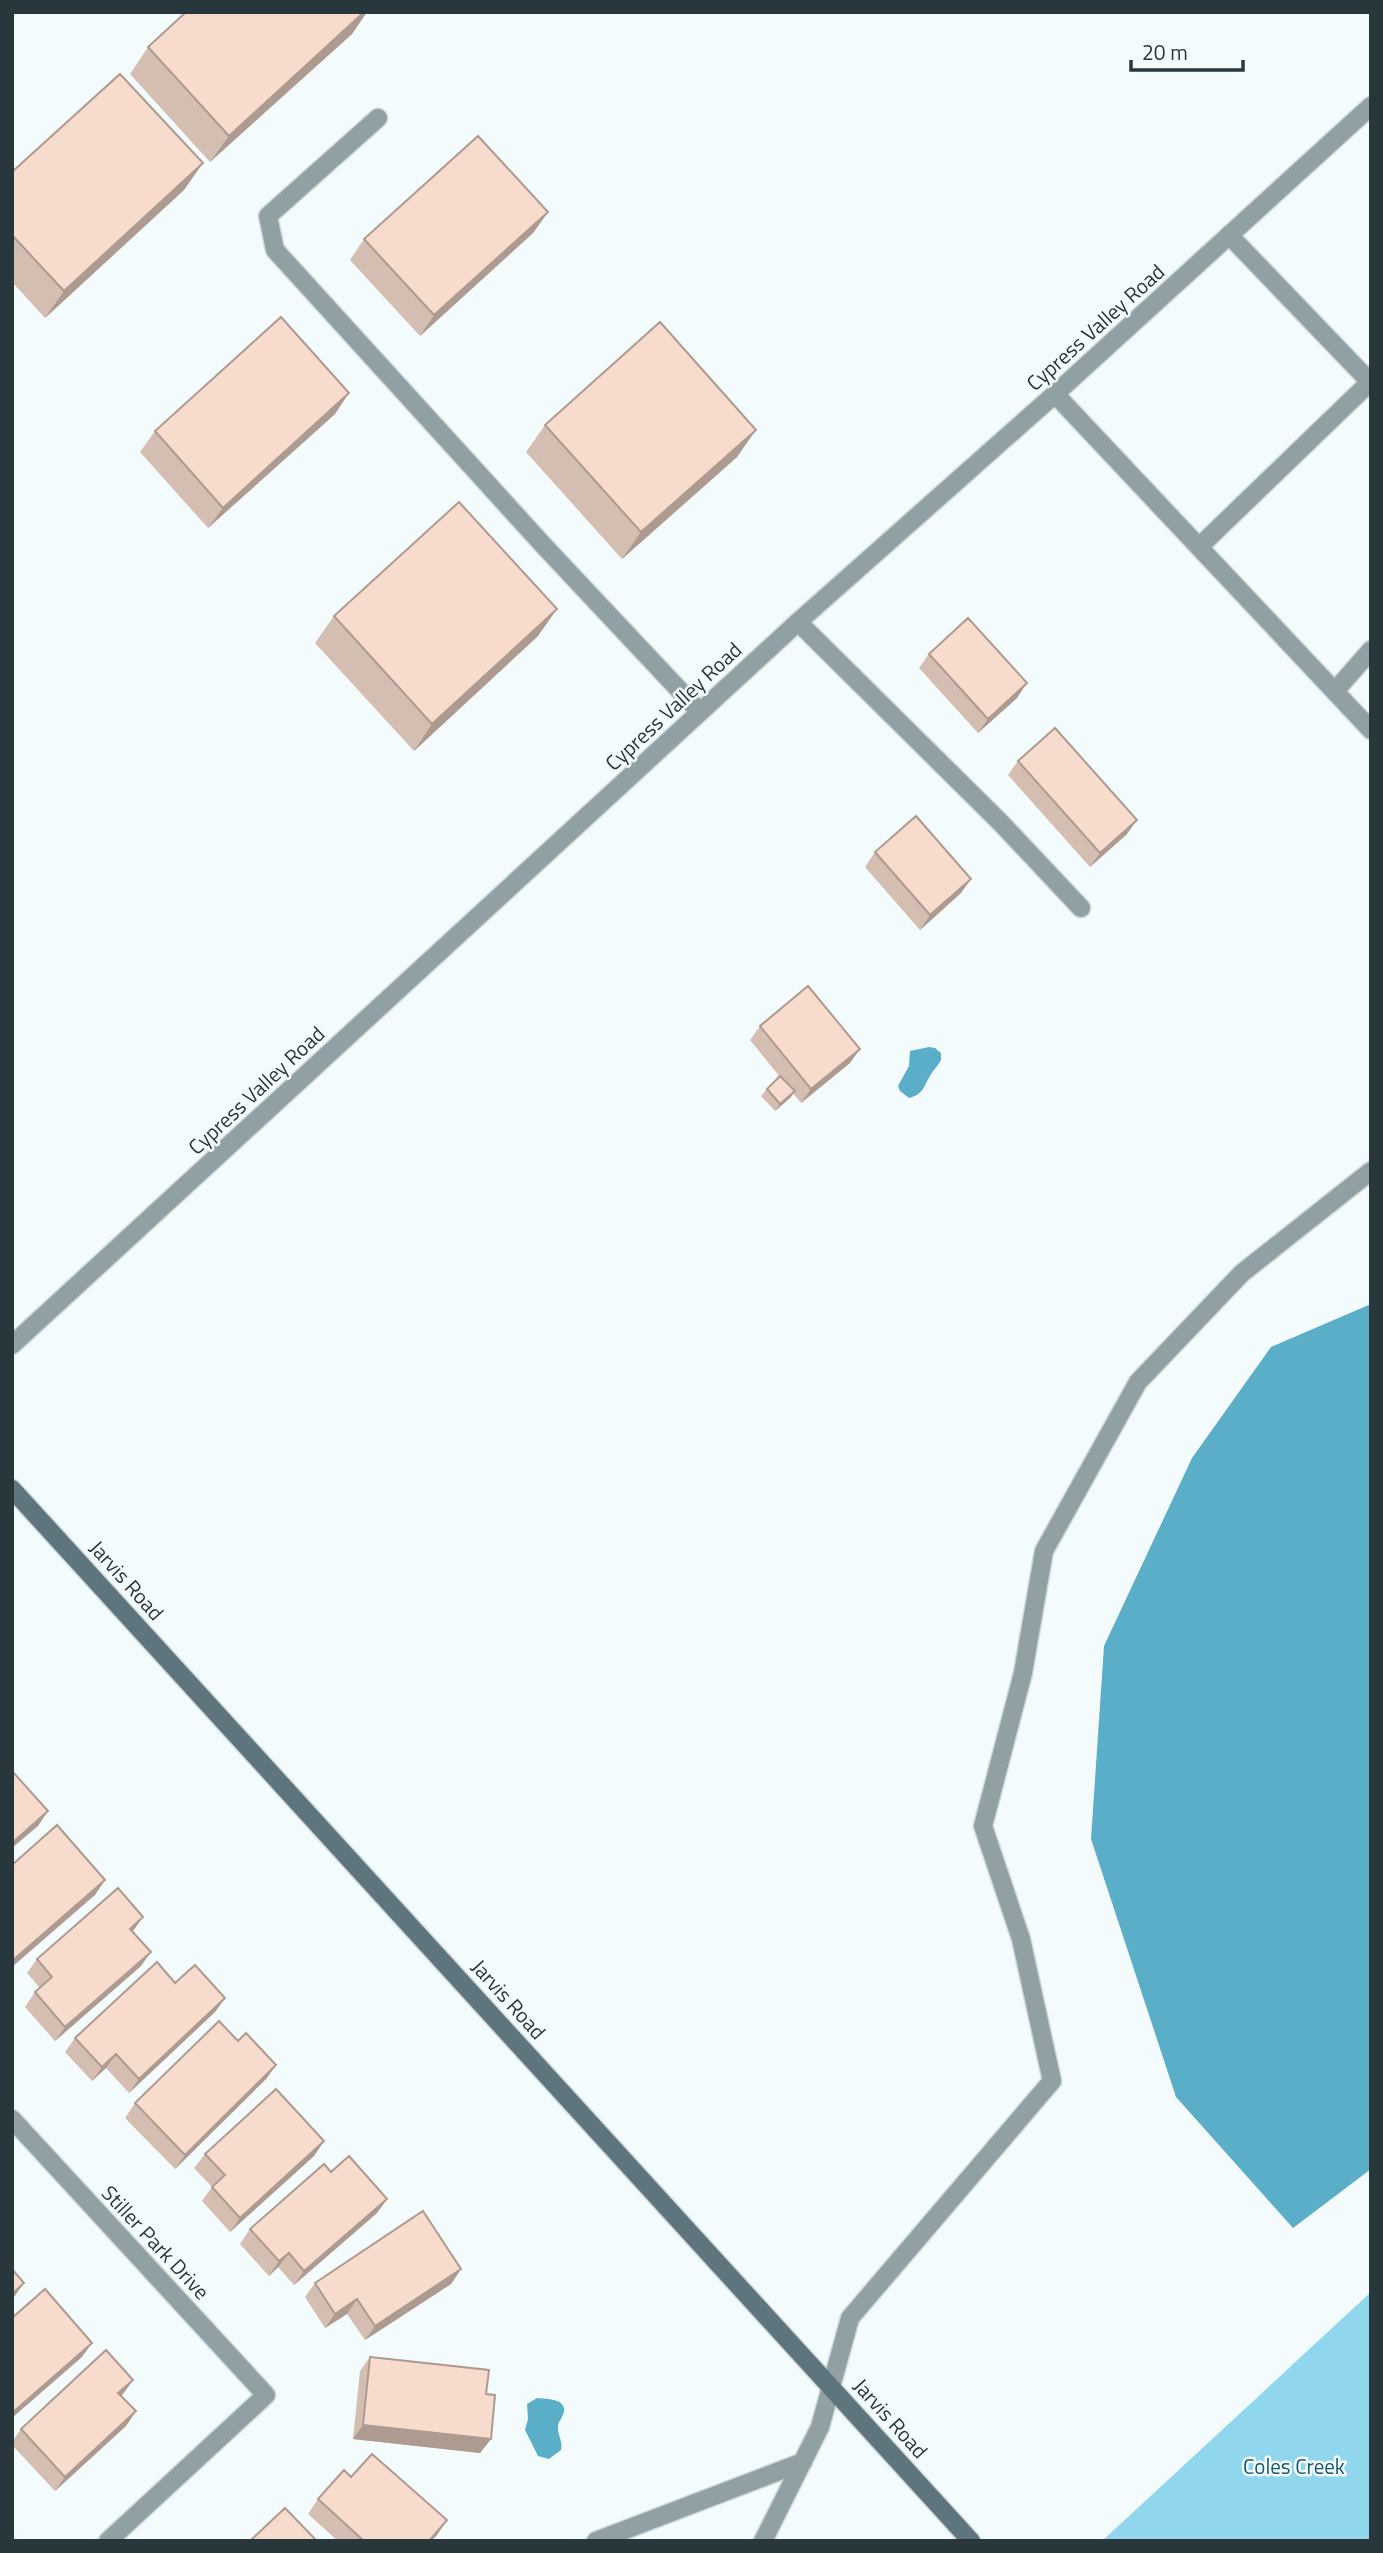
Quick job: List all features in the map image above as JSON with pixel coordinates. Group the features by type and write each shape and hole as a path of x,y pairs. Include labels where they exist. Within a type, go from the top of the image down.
{"street":[{"name":"Cypress Valley Road","path":"12,1345 798,622 1055,394 1371,106"},
{"path":"379,118 268,216 275,250 545,547 700,712"},
{"path":"1199,547 1370,382 1229,235"},
{"path":"1055,394 1371,730"},
{"path":"798,622 1001,823 1081,908"},
{"path":"1335,691 1371,650"},
{"path":"762,2541 820,2427 850,2318 1052,2081 1021,1939 983,1826 1023,1673 1044,1550 1138,1382 1242,1273 1371,1171"},
{"name":"Jarvis Road","path":"12,1489 971,2541"},
{"name":"Stiller Park Drive","path":"12,2119 266,2395 108,2541"},
{"path":"596,2541 803,2462"}],"green space":[{"name":"Coles Creek","path":"1371,2292 1371,2541 1102,2541"}],"shaded area":[{"path":"929,1047 941,1053 941,1060 920,1092 909,1098 898,1086 909,1066 910,1051"},
{"path":"1371,1304 1371,2169 1293,2228 1176,2097 1091,1839 1104,1646 1192,1458 1271,1347"},
{"path":"537,2398 557,2401 564,2407 558,2426 561,2450 549,2459 538,2456 525,2430 528,2419 527,2404"}],"building":[{"path":"186,12 364,12 229,136 148,47"},
{"path":"120,74 203,163 64,291 12,235 12,172"},
{"path":"478,136 548,212 434,315 364,239"},
{"path":"281,317 349,393 223,508 155,431"},
{"path":"660,322 756,430 641,532 545,425"},
{"path":"459,502 557,609 432,724 334,616"},
{"path":"968,618 1027,683 988,719 929,654"},
{"path":"1055,728 1137,820 1100,853 1018,761"},
{"path":"916,816 971,879 930,915 875,852"},
{"path":"808,986 860,1049 811,1089 760,1026"},
{"path":"780,1076 795,1091 780,1104 767,1089"},
{"path":"12,1771 48,1811 12,1843"},
{"path":"57,1825 105,1880 12,1961 12,1865"},
{"path":"118,1888 143,1917 130,1929 151,1952 65,2027 35,1992 52,1977 37,1959"},
{"path":"157,1962 175,1983 195,1965 225,1998 139,2079 116,2054 102,2067 75,2038"},
{"path":"219,2021 238,2041 246,2033 276,2065 185,2155 135,2103"},
{"path":"276,2089 324,2141 240,2218 212,2187 225,2175 205,2154"},
{"path":"349,2156 387,2199 304,2271 289,2253 279,2261 250,2229 324,2164 331,2172"},
{"path":"423,2211 461,2269 375,2326 357,2299 335,2314 315,2283"},
{"path":"12,2269 24,2283 12,2294"},
{"path":"45,2289 92,2343 12,2413 12,2318"},
{"path":"106,2350 133,2380 118,2393 136,2411 65,2477 21,2429"},
{"path":"370,2357 489,2370 486,2394 495,2395 491,2439 363,2425"},
{"path":"372,2454 447,2520 429,2541 364,2541 318,2499 344,2470 351,2477"},
{"path":"285,2508 317,2541 250,2541"}]}
